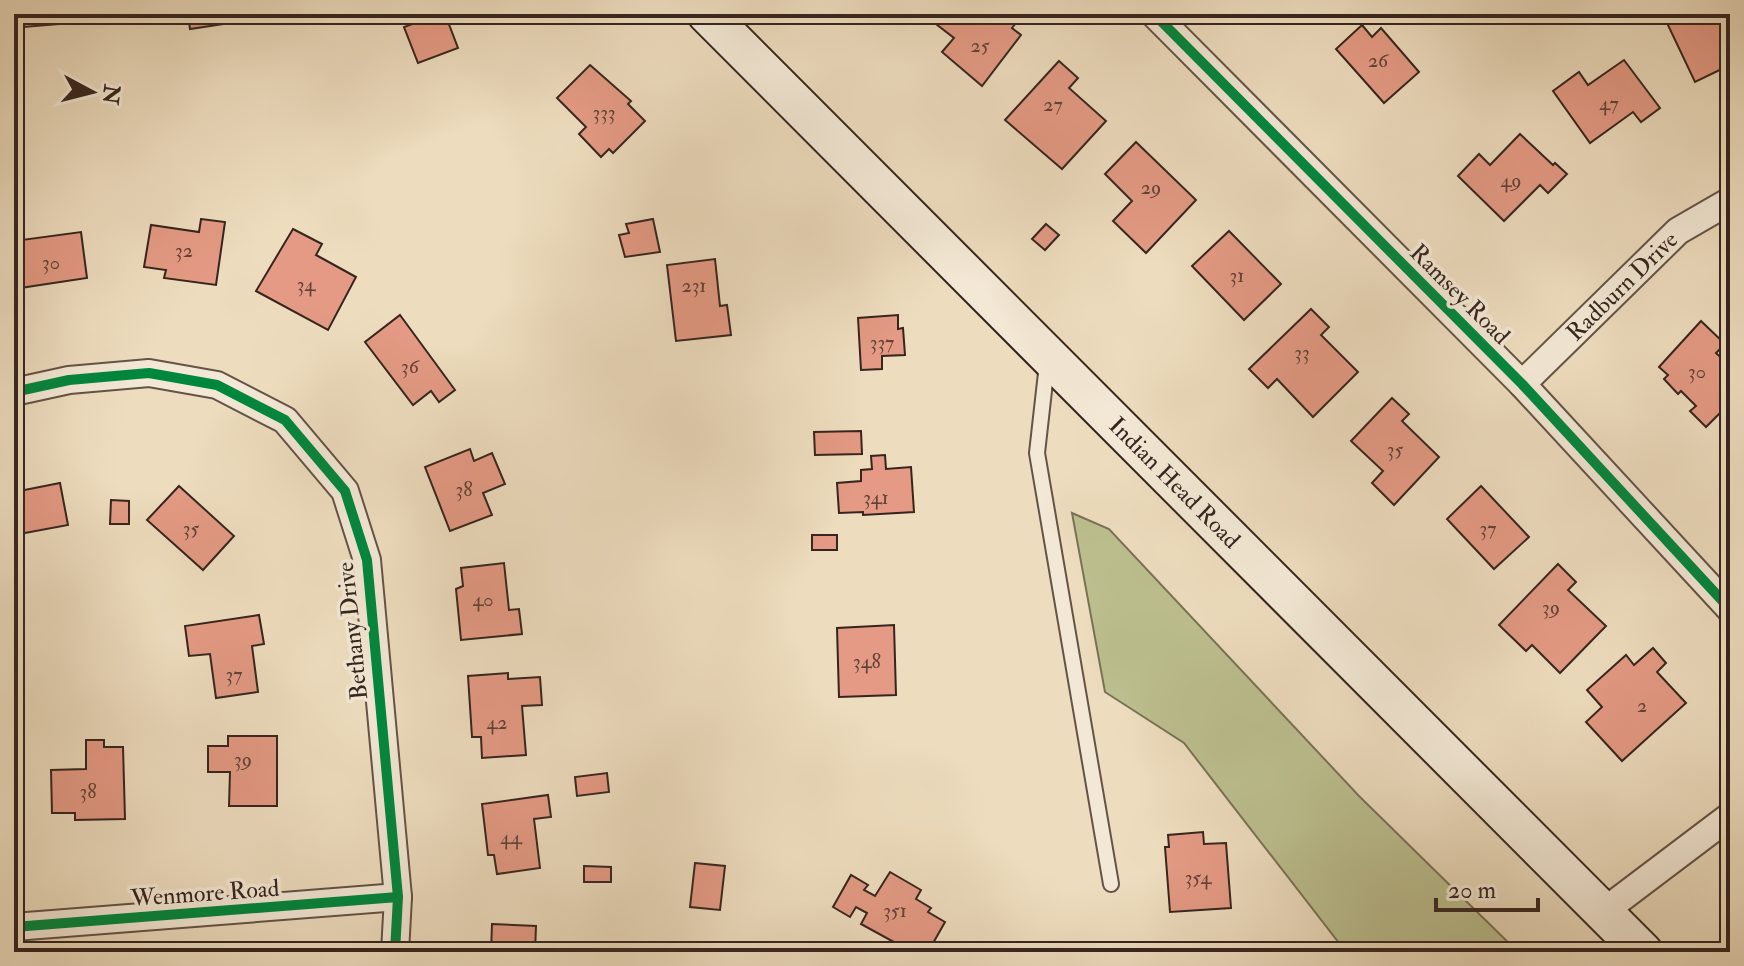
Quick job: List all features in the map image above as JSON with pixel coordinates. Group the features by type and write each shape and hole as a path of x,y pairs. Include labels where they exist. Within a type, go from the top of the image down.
{"main road":[{"name":"Indian Head Road","path":"707,14 1643,952"}],"street":[{"name":"Ramsey Road","path":"1154,14 1522,384 1730,609"},
{"name":"Radburn Drive","path":"1522,384 1678,231 1730,201"},
{"name":"Bethany Drive","path":"14,392 69,380 149,373 217,385 285,420 345,491 367,560 398,897 395,952"},
{"path":"1603,912 1730,816"},
{"name":"Wenmore Road","path":"14,927 398,897"}],"lane":[{"path":"1048,356 1037,453 1111,884"}],"green space":[{"path":"1072,513 1109,529 1359,796 1518,952 1346,952 1184,743 1105,692"}],"building":[{"path":"24,14 81,14 82,22 24,27"},
{"path":"142,14 222,14 224,24 190,29 188,15 143,22"},
{"path":"445,14 458,48 418,63 404,27"},
{"path":"944,14 1015,14 1020,18 1012,28 1021,35 982,86 942,52 954,38 936,24"},
{"path":"1686,14 1698,14 1703,24 1713,19 1710,14 1730,14 1730,65 1695,82 1667,23"},
{"path":"1362,25 1372,37 1381,28 1419,72 1384,103 1336,49"},
{"path":"1624,60 1660,108 1641,122 1633,112 1590,143 1553,91 1579,72 1588,85"},
{"path":"1059,61 1078,78 1069,88 1106,121 1062,169 1005,120"},
{"path":"590,65 631,101 628,104 645,121 613,153 609,149 601,157 579,134 586,127 557,98"},
{"path":"1520,134 1567,174 1548,193 1540,185 1504,221 1458,176 1479,154 1490,165"},
{"path":"1136,142 1196,200 1146,253 1113,221 1132,201 1105,174"},
{"path":"201,219 225,222 216,285 164,278 166,270 144,267 151,225 199,232"},
{"path":"653,219 660,252 625,257 619,235 629,233 626,224"},
{"path":"1046,224 1059,235 1045,250 1032,239"},
{"path":"293,229 322,244 316,255 356,277 328,330 256,291"},
{"path":"1229,231 1281,284 1244,320 1192,266"},
{"path":"81,232 87,278 20,288 14,241"},
{"path":"715,259 720,306 727,305 731,335 676,341 667,265"},
{"path":"1311,309 1329,327 1321,335 1358,372 1313,417 1277,379 1268,388 1249,369"},
{"path":"400,315 455,390 439,402 431,391 413,405 365,342"},
{"path":"898,315 898,329 903,328 905,355 882,356 882,369 861,370 858,318"},
{"path":"1701,321 1725,344 1716,353 1730,366 1730,403 1706,427 1690,411 1696,406 1681,391 1678,394 1664,379 1668,375 1659,367"},
{"path":"1392,398 1409,414 1402,421 1439,457 1394,505 1372,483 1383,471 1351,441"},
{"path":"861,431 862,454 815,455 814,432"},
{"path":"470,449 474,461 492,453 505,484 483,493 492,515 450,531 425,467"},
{"path":"885,455 886,469 911,467 914,512 839,513 837,483 861,481 861,470 872,469 871,456"},
{"path":"60,483 68,525 14,535 14,492"},
{"path":"179,486 234,536 203,570 147,520"},
{"path":"1481,486 1529,537 1494,569 1447,519"},
{"path":"111,500 129,501 129,524 110,524"},
{"path":"812,535 837,535 837,550 812,550"},
{"path":"504,563 509,610 519,609 522,634 461,640 456,589 463,586 461,568"},
{"path":"1558,564 1576,582 1568,590 1606,626 1560,673 1532,645 1526,651 1499,625"},
{"path":"259,615 264,644 252,646 258,692 216,698 210,654 189,656 185,626"},
{"path":"894,625 896,695 839,697 837,628"},
{"path":"1653,648 1666,663 1657,672 1686,703 1622,761 1586,722 1602,707 1587,690 1626,655 1634,665"},
{"path":"508,673 508,679 540,677 542,705 522,706 526,755 482,758 481,737 472,737 468,676"},
{"path":"228,736 277,736 277,806 229,806 230,772 208,772 208,746 228,746"},
{"path":"86,740 104,740 104,747 123,747 125,819 75,820 75,813 52,813 51,770 86,769"},
{"path":"607,773 609,792 577,796 575,777"},
{"path":"548,795 551,817 534,819 540,868 497,874 494,855 488,855 482,804"},
{"path":"1203,832 1204,844 1226,843 1231,908 1170,912 1165,847 1169,847 1168,835"},
{"path":"695,863 725,866 720,910 690,907"},
{"path":"584,866 611,867 611,882 584,882"},
{"path":"890,872 921,890 916,899 931,908 928,912 945,922 928,952 912,952 861,924 867,913 856,907 850,917 833,907 851,875 868,885 864,890 875,896"},
{"path":"492,924 536,926 535,952 491,952"}],"cycle path":[{"path":"1154,14 1522,384 1730,609"},
{"path":"14,392 69,380 149,373 217,385 285,420 345,491 367,560 398,897 395,952"},
{"path":"14,927 398,897"}]}
